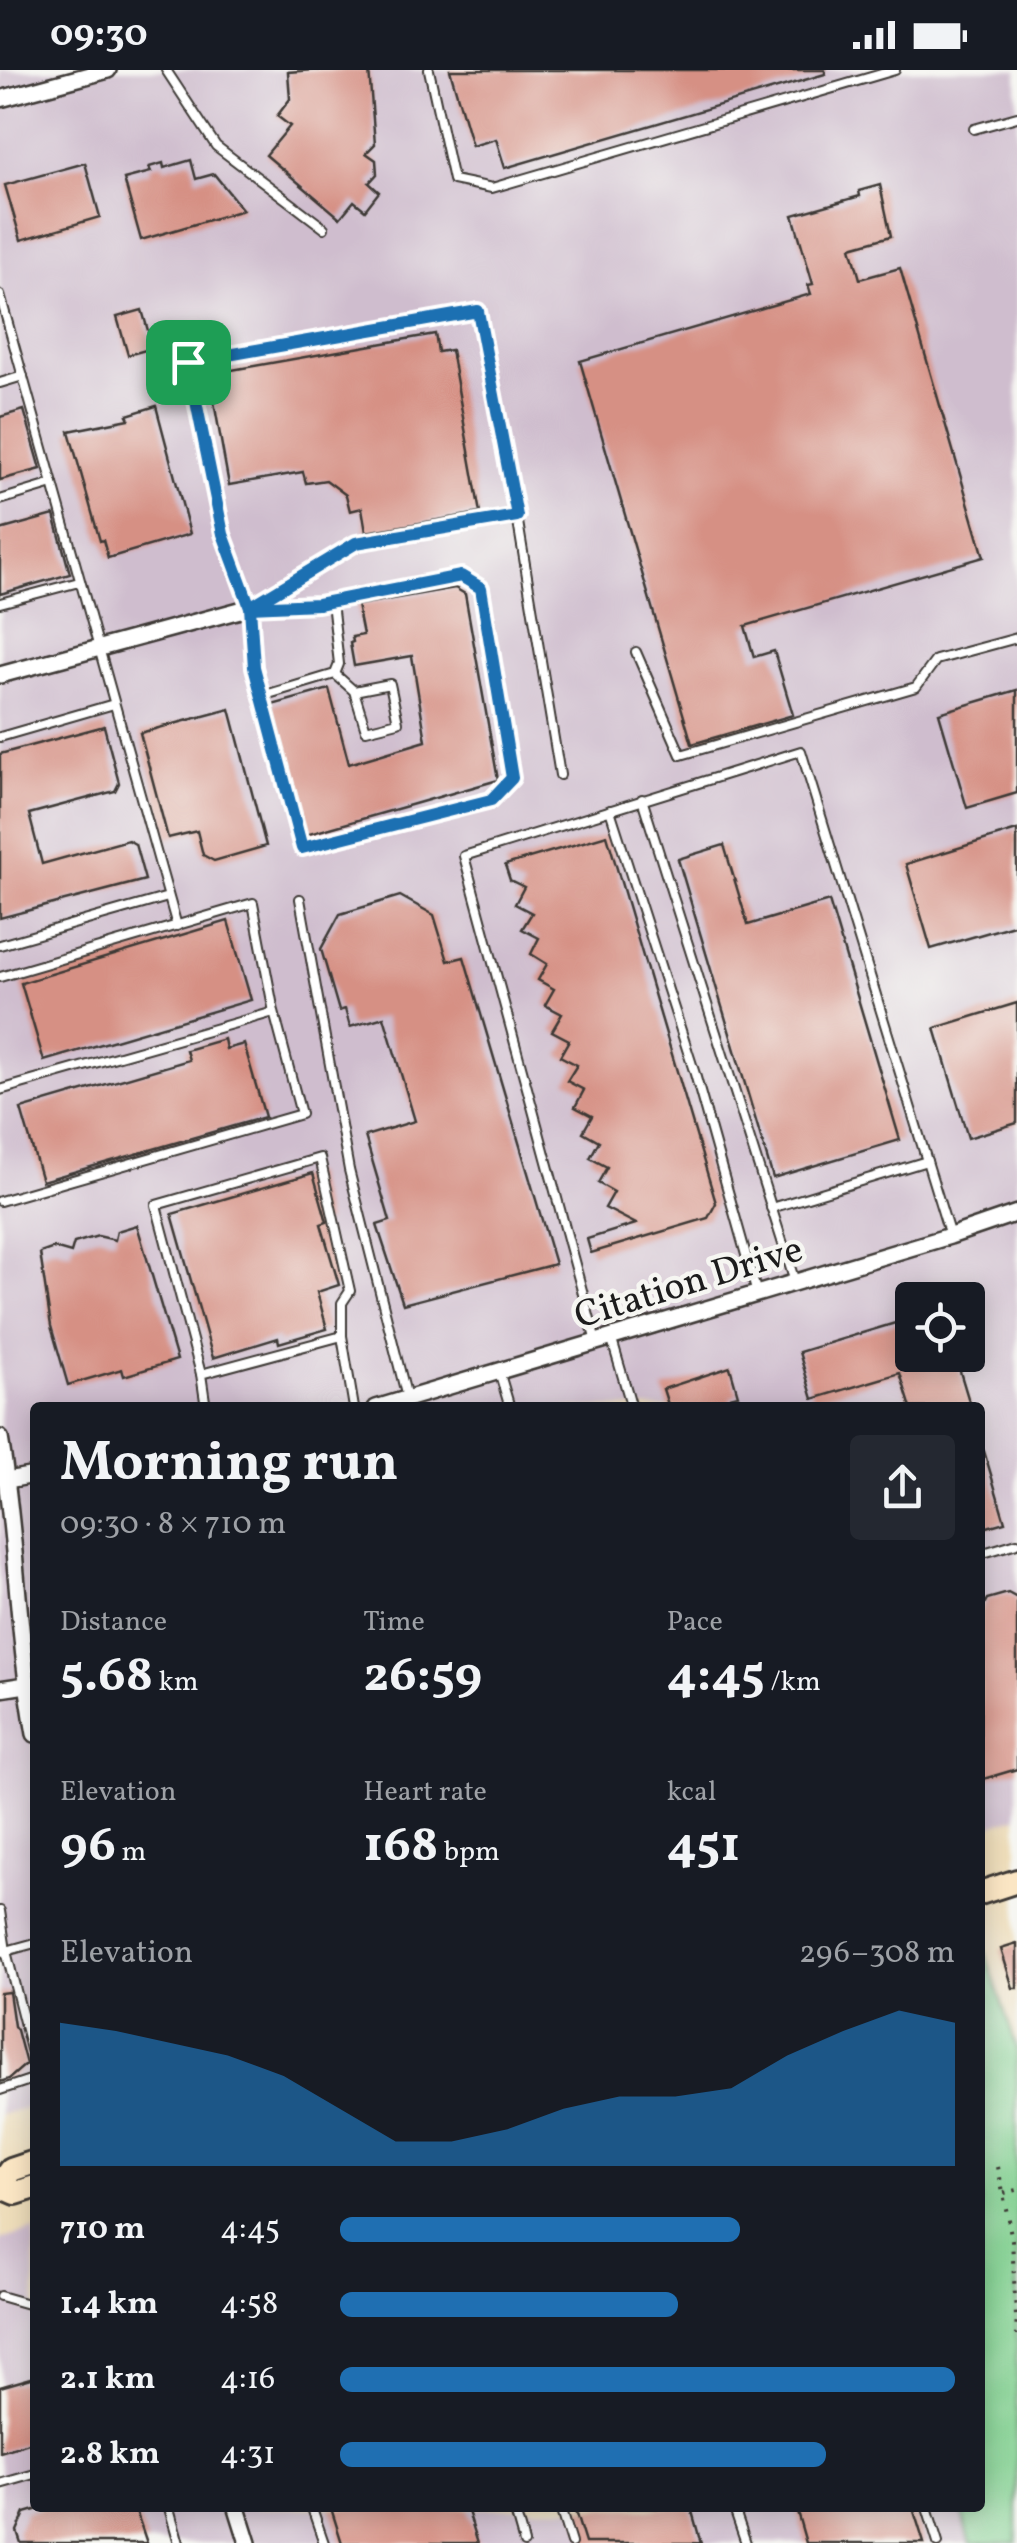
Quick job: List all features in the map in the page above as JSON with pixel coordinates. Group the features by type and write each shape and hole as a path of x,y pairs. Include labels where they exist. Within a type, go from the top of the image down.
{"main road":[{"path":"985,1889 1017,1881"},
{"path":"30,2164 11,2170 0,2186 16,2192 30,2189"}],"street":[{"path":"0,99 85,73 108,70"},
{"path":"0,676 250,607"},
{"name":"Citation Drive","path":"394,1402 1017,1213"},
{"path":"0,1438 8,1480 30,1707"},
{"path":"8,1480 30,1476"},
{"path":"0,1689 26,1685"},
{"path":"238,2512 248,2543"}],"lane":[{"path":"166,70 216,146 324,228"},
{"path":"429,70 453,180 492,188 895,70"},
{"path":"974,129 1017,117"},
{"path":"0,295 177,926"},
{"path":"250,607 332,602 461,576 481,588 512,778 491,800 302,848 254,667 250,607 223,534 188,362 478,311 560,775"},
{"path":"0,338 11,335"},
{"path":"0,383 23,376"},
{"path":"0,500 53,484"},
{"path":"250,607 356,543 517,516"},
{"path":"0,603 80,582"},
{"path":"332,602 339,664 335,674"},
{"path":"636,652 681,755 916,687 936,660 1017,638"},
{"path":"262,696 335,674"},
{"path":"335,674 354,691 366,730 398,722 390,684 354,691"},
{"path":"0,737 114,704"},
{"path":"630,1402 604,1340 464,856 801,751 950,1236"},
{"path":"642,799 795,1282"},
{"path":"610,810 695,1074 756,1294"},
{"path":"0,945 168,896"},
{"path":"300,899 349,1170 407,1398"},
{"path":"0,978 253,904 274,1012 301,1114 0,1201"},
{"path":"0,1090 274,1012"},
{"path":"205,1402 156,1205 320,1158 350,1291 342,1303 342,1336 353,1402"},
{"path":"772,1208 927,1161"},
{"path":"201,1374 342,1336"},
{"path":"498,1371 508,1402"},
{"path":"985,1553 1017,1543"},
{"path":"0,1911 3,1952 30,2047"},
{"path":"3,1952 30,1944"},
{"path":"0,2090 30,2080"},
{"path":"0,2296 30,2305"},
{"path":"0,2484 30,2475"},
{"path":"170,2512 179,2543"},
{"path":"313,2512 324,2543"},
{"path":"515,2512 524,2543"},
{"path":"561,2512 571,2543"},
{"path":"735,2512 746,2543"},
{"path":"928,2512 938,2543"}],"path":[{"path":"998,2167 1012,2240 1017,2336"},
{"path":"1004,2192 1017,2190"}],"shaded area":[{"path":"0,70 1017,70 1017,1817 985,1827 985,1402 30,1402 30,2106 0,2115"},
{"path":"30,2231 30,2512 962,2512 971,2543 0,2543 0,2240"}],"green space":[{"path":"985,1952 1017,2048 1017,2543 971,2543 962,2512 985,2512"}],"building":[{"path":"369,70 375,144 366,153 376,160 377,174 369,183 379,192 365,210 354,201 340,218 266,155 290,126 277,116 290,99 288,72"},
{"path":"450,70 825,70 825,74 505,168 496,139 472,146"},
{"path":"191,160 196,179 214,174 243,210 141,240 124,179 151,172 149,167 163,163 164,168"},
{"path":"85,163 100,217 21,240 5,185"},
{"path":"880,185 891,236 851,247 860,279 900,268 984,557 745,626 754,657 774,651 793,715 692,744 580,361 811,294 808,285 813,284 793,215 860,196 859,191"},
{"path":"142,310 153,348 128,355 117,317"},
{"path":"435,334 438,352 451,350 480,513 366,532 362,508 350,511 346,495 326,480 306,483 303,472 229,485 209,374"},
{"path":"156,406 190,534 108,558 69,431 129,419 127,415"},
{"path":"24,410 41,469 0,480 0,417"},
{"path":"54,515 70,574 0,594 0,530"},
{"path":"455,588 465,594 498,780 306,835 272,705 329,689 349,764 426,741 412,656 354,666 350,643 352,637 363,635 357,605"},
{"path":"1017,690 1017,793 967,808 939,713"},
{"path":"230,709 266,846 214,861 203,855 197,831 168,838 140,733"},
{"path":"104,726 119,783 115,791 29,814 42,864 128,840 135,844 145,880 0,918 0,754"},
{"path":"1017,830 1017,924 931,949 906,864"},
{"path":"607,835 716,1203 708,1218 591,1253 587,1239 636,1224 605,1208 614,1192 598,1183 607,1167 590,1158 599,1141 583,1132 592,1116 575,1107 584,1090 567,1081 577,1065 560,1056 569,1040 552,1031 562,1014 545,1005 554,989 538,980 547,964 531,954 539,938 522,929 532,913 515,904 524,887 510,880 505,865"},
{"path":"724,845 748,925 829,901 900,1140 773,1178 678,859"},
{"path":"400,896 434,915 448,961 464,957 555,1264 403,1304 377,1225 390,1221 365,1136 415,1121 384,1017 350,1027 345,1009 339,1011 321,949 340,914"},
{"path":"228,921 251,1000 44,1061 21,983"},
{"path":"1017,1003 1017,1123 968,1138 935,1028"},
{"path":"224,1039 226,1049 244,1044 265,1117 42,1181 21,1109 189,1060 186,1050"},
{"path":"313,1173 327,1222 321,1224 339,1285 317,1292 327,1329 279,1343 278,1338 213,1358 172,1214"},
{"path":"137,1225 177,1360 124,1376 122,1369 68,1385 51,1326 40,1253 54,1248 71,1253 74,1243 98,1236 115,1240 117,1231"},
{"path":"895,1323 895,1372 960,1372 969,1402 909,1402 900,1373 813,1399 799,1352"},
{"path":"730,1367 738,1395 730,1397 731,1402 667,1402 663,1389"},
{"path":"985,1454 1005,1522 985,1528"},
{"path":"1008,1593 1017,1598 1017,1769 985,1779 985,1603"},
{"path":"1017,1944 1017,1988 1013,1988 1001,1949"},
{"path":"9,1992 26,2064 0,2082 0,1993"},
{"path":"30,2378 30,2443 0,2452 0,2387"},
{"path":"136,2512 147,2543 21,2543 17,2531 25,2513"},
{"path":"332,2512 468,2512 478,2543 342,2543"},
{"path":"575,2512 692,2512 701,2543 585,2543"},
{"path":"797,2512 914,2512 924,2543 806,2543"}],"route":[{"path":"188,362 223,534 250,607 254,667 302,848 491,800 512,778 481,588 461,576 318,604 250,607 356,543 517,516 478,311 188,362"}]}
